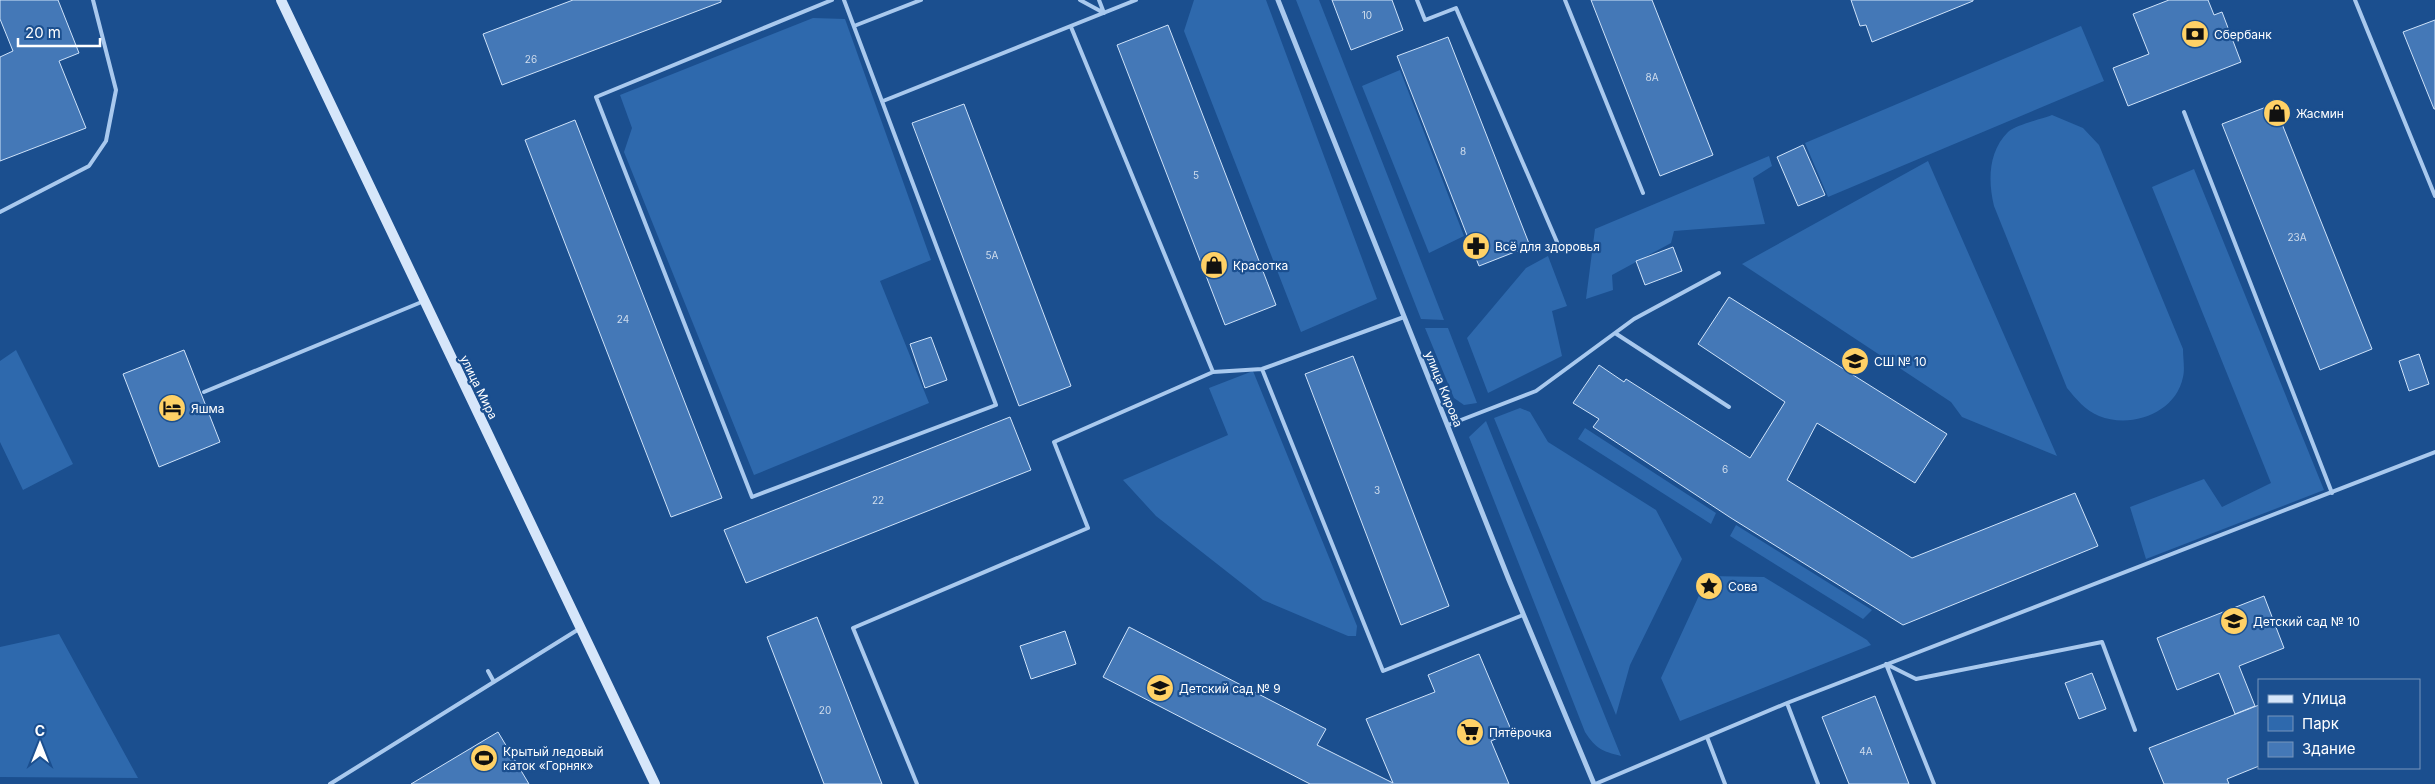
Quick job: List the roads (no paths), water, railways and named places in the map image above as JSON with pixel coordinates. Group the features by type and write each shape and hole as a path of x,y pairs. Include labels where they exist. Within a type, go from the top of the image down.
{"main road":[{"name":"улица Мира","path":"281,0 655,784"}],"street":[{"name":"улица Кирова","path":"1278,0 1523,615 1595,784"}],"lane":[{"path":"0,212 88,166 106,141 116,90 93,0"},
{"path":"832,0 596,97 752,497 996,405 844,0"},
{"path":"854,26 920,0"},
{"path":"1080,0 1104,13"},
{"path":"1099,0 1104,13"},
{"path":"883,101 1136,0"},
{"path":"1417,0 1425,20 1456,8 1557,242"},
{"path":"1565,0 1643,193"},
{"path":"2355,0 2435,196"},
{"path":"1071,27 1213,372"},
{"path":"2184,112 2332,492"},
{"path":"1448,425 1536,390 1634,319 1719,273"},
{"path":"204,392 424,301"},
{"path":"918,784 853,628 1088,528 1054,442 1213,372 1262,369 1404,317"},
{"path":"1615,333 1729,407"},
{"path":"1262,369 1383,671 1523,615"},
{"path":"1595,784 1787,703 2435,452"},
{"path":"330,784 580,628"},
{"path":"1886,664 1916,679 2102,642 2135,730"},
{"path":"1886,664 1934,784"},
{"path":"488,672 494,682"},
{"path":"1787,703 1818,784"},
{"path":"1707,738 1725,784"}],"place":[{"name":"Сбербанк","path":"2195,34"},
{"name":"Жасмин","path":"2277,113"},
{"name":"Всё для здоровья","path":"1476,246"},
{"name":"Красотка","path":"1214,265"},
{"name":"СШ № 10","path":"1855,361"},
{"name":"Яшма","path":"172,408"},
{"name":"Сова","path":"1709,586"},
{"name":"Детский сад № 10","path":"2234,621"},
{"name":"Детский сад № 9","path":"1160,688"},
{"name":"Пятёрочка","path":"1470,732"},
{"name":"Крытый ледовый каток «Горняк»","path":"484,758"}]}
